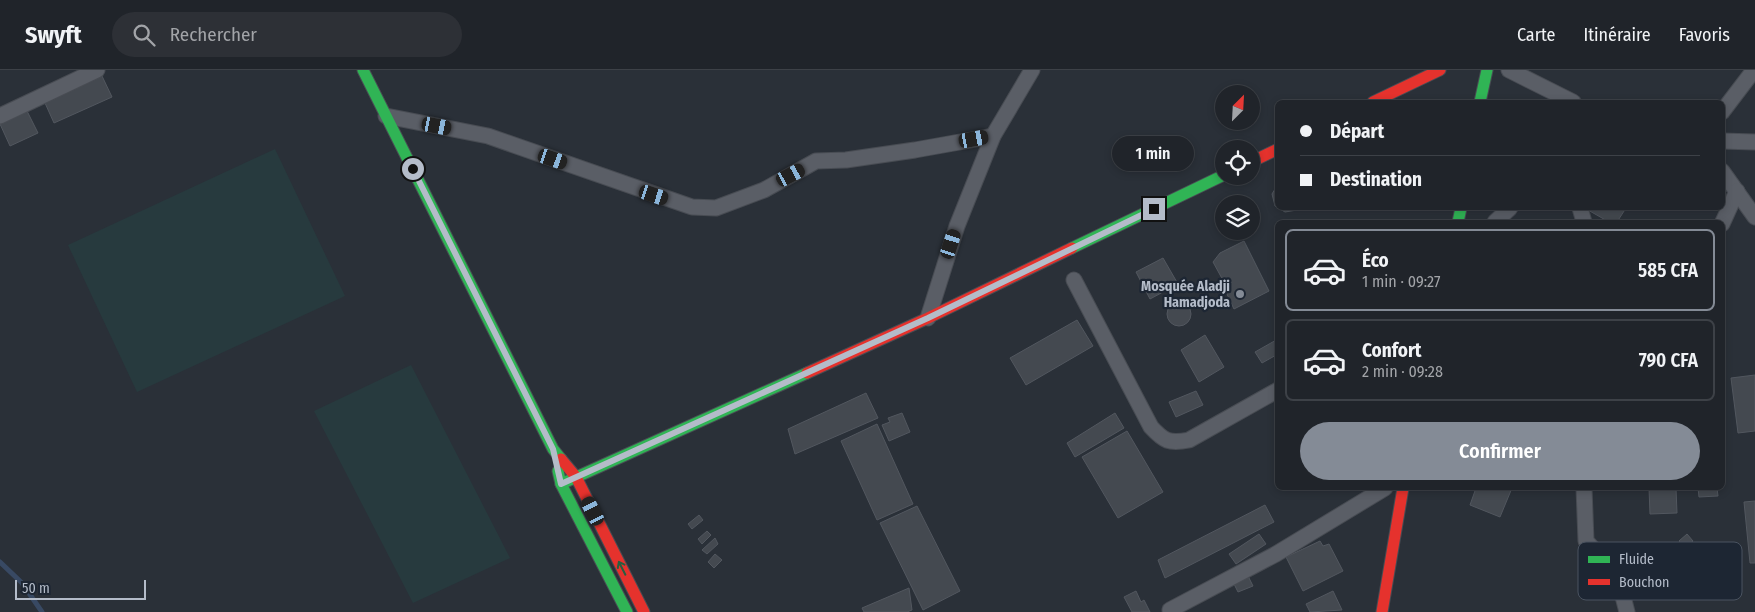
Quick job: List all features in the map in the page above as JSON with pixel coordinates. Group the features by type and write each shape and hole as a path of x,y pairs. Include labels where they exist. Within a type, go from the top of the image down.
{"street":[{"path":"0,116 97,70"},
{"path":"363,70 553,449 576,477 644,612"},
{"path":"928,318 957,226 993,136 1032,70"},
{"path":"1377,100 1440,70"},
{"path":"1480,100 1487,70"},
{"path":"1509,70 1569,100"},
{"path":"1725,108 1754,70"},
{"path":"386,116 488,136 692,207 708,208 716,208 764,190 816,162 846,160 915,150 993,136"},
{"path":"1725,141 1755,142"},
{"path":"1260,158 1275,150"},
{"path":"1725,175 1755,217"},
{"path":"561,484 928,318 1215,179"},
{"path":"1724,220 1737,191"},
{"path":"1496,220 1508,210"},
{"path":"1074,280 1151,427 1163,439 1176,442 1189,440 1275,392"},
{"path":"553,449 561,484 627,612"},
{"path":"1170,610 1276,554 1382,490"},
{"path":"1382,612 1403,490"},
{"path":"1584,490 1587,542"}],"green space":[{"path":"275,149 345,296 137,392 68,245"},
{"path":"411,365 510,558 413,603 314,411"}],"building":[{"path":"102,76 112,97 54,123 45,103"},
{"path":"27,111 38,133 10,146 0,124"},
{"path":"1275,189 1275,206 1272,194"},
{"path":"1588,210 1625,210 1618,220 1606,220"},
{"path":"1244,241 1269,291 1234,309 1225,290 1225,284 1213,262 1220,253"},
{"path":"1163,258 1178,284 1150,299 1136,272"},
{"path":"1179,302 1188,305 1191,314 1188,323 1179,326 1170,323 1167,314 1170,305"},
{"path":"1077,320 1093,346 1026,385 1010,358"},
{"path":"1205,335 1224,367 1199,382 1181,350"},
{"path":"1275,341 1275,356 1262,363 1255,352"},
{"path":"1755,375 1755,431 1738,433 1731,378"},
{"path":"1196,391 1203,405 1176,417 1169,402"},
{"path":"866,393 878,418 795,454 788,429"},
{"path":"902,413 910,432 889,441 882,425 890,422 888,418"},
{"path":"1115,413 1124,428 1075,457 1067,443"},
{"path":"877,424 913,504 877,520 841,441"},
{"path":"1127,431 1163,492 1118,518 1082,457"},
{"path":"1475,490 1511,490 1500,517 1470,505"},
{"path":"1649,490 1676,490 1677,513 1650,514"},
{"path":"1698,490 1717,490 1718,496 1699,497"},
{"path":"1755,501 1755,563 1750,563 1744,502"},
{"path":"1265,505 1274,522 1165,578 1158,560"},
{"path":"917,506 960,591 923,610 880,523"},
{"path":"699,515 703,520 692,529 688,524"},
{"path":"707,531 711,535 702,544 698,539"},
{"path":"1259,534 1266,544 1236,564 1229,554"},
{"path":"1687,534 1693,541 1680,542"},
{"path":"715,538 718,544 707,554 702,550"},
{"path":"1320,541 1323,546 1329,544 1343,571 1303,591 1286,557"},
{"path":"715,554 722,560 714,568 708,562"},
{"path":"1247,574 1253,586 1238,592 1233,582"},
{"path":"909,588 912,610 907,612 864,612 862,608"},
{"path":"1136,591 1141,602 1144,600 1150,612 1132,612 1124,597"},
{"path":"1333,591 1342,610 1310,612 1306,604"}],"waterway":[{"path":"0,562 22,583 42,612"}],"traffic: fast":[{"path":"363,70 553,449 561,459"},
{"path":"1480,100 1487,70"},
{"path":"1072,248 1215,179"},
{"path":"1458,220 1461,210"},
{"path":"561,484 807,373"},
{"path":"558,471 561,484 627,612"}],"traffic: jam":[{"path":"1377,100 1440,70"},
{"path":"1260,158 1275,150"},
{"path":"807,373 928,318 1072,248"},
{"path":"561,459 576,477 644,612"},
{"path":"1382,612 1403,490"}],"place":[{"name":"Mosquée Aladji Hamadjoda","path":"1240,294"}],"route":[{"path":"413,169 553,449 561,484 928,318 1154,209"}]}
